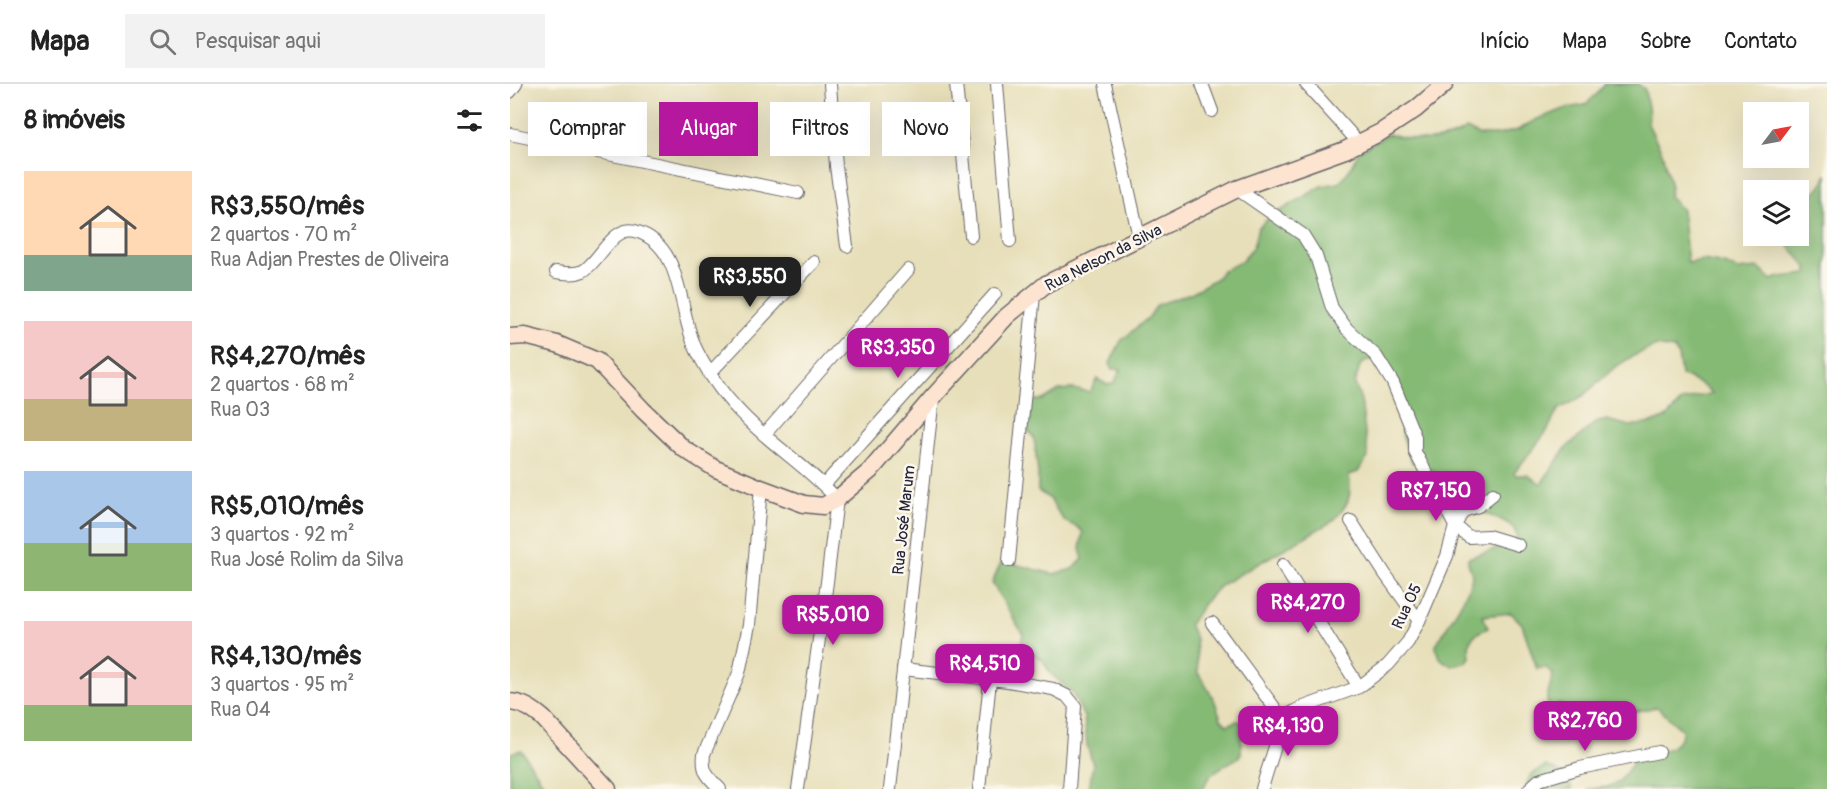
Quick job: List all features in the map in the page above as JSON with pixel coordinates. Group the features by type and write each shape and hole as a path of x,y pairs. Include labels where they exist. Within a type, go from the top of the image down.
{"street":[{"path":"510,92 516,84"},
{"path":"830,84 836,166 847,246"},
{"path":"956,84 971,236"},
{"path":"997,84 1010,241"},
{"path":"1105,84 1140,237"},
{"path":"1202,84 1212,111"},
{"path":"1306,84 1359,143"},
{"name":"Rua Nelson da Silva","path":"510,337 525,336 557,344 597,361 684,449 716,469 761,488 804,504 822,506 837,499 870,471 933,397 1007,316 1046,284 1237,189 1345,150 1382,132 1416,109 1445,84"},
{"path":"510,134 798,193"},
{"path":"1237,189 1303,235 1316,256 1332,308 1347,329 1376,356 1393,383 1415,437 1415,452 1455,526 1469,537 1488,536 1518,545"},
{"path":"556,272 569,274 581,272 591,265 620,233 631,230 646,235 666,253 675,270 685,319 695,348 709,374 727,398 764,435 824,485 837,499 798,789"},
{"path":"709,374 814,262"},
{"path":"764,435 908,270"},
{"path":"824,485 995,294"},
{"path":"1009,561 1034,294"},
{"name":"Rua José Marum","path":"890,789 933,397"},
{"path":"720,789 708,777 703,767 704,754 739,673 748,625 761,488"},
{"path":"1455,526 1463,511 1478,506 1493,494"},
{"path":"1351,521 1419,621"},
{"name":"Rua 05","path":"1282,718 1301,708 1359,687 1388,665 1407,642 1419,621 1447,556 1455,526"},
{"path":"1283,566 1359,687"},
{"path":"1212,623 1282,718 1278,739 1262,789"},
{"path":"903,669 1008,681 1053,689 1067,696 1075,706 1069,789"},
{"path":"979,789 990,680"},
{"path":"510,702 532,709 543,718 608,789"},
{"path":"1529,789 1539,780 1580,768 1659,752"}],"green space":[{"path":"1605,84 1638,84 1645,90 1649,113 1648,124 1662,152 1671,187 1669,196 1682,210 1688,263 1703,260 1725,264 1737,270 1759,268 1771,280 1807,274 1807,267 1789,246 1809,246 1809,197 1819,188 1827,174 1827,789 1587,789 1607,787 1619,782 1639,755 1672,747 1683,731 1657,707 1622,714 1593,712 1576,716 1570,714 1560,703 1548,708 1547,697 1553,674 1545,667 1537,669 1522,624 1511,613 1483,616 1488,628 1472,638 1469,646 1470,657 1467,662 1453,666 1446,663 1437,653 1436,645 1470,583 1472,574 1468,558 1513,543 1517,539 1516,533 1510,525 1484,513 1479,500 1473,495 1451,485 1424,464 1412,463 1403,437 1394,384 1377,355 1360,365 1355,384 1361,400 1368,457 1358,472 1349,475 1350,490 1343,510 1333,521 1221,585 1208,598 1189,625 1196,639 1198,673 1214,699 1221,719 1227,725 1237,721 1242,722 1241,754 1208,778 1204,789 1089,789 1093,764 1087,745 1084,717 1072,692 1051,674 1042,659 1020,646 1023,634 992,583 1002,561 1053,574 1073,569 1083,559 1080,549 1083,532 1064,521 1049,498 1038,491 1034,438 1019,419 1028,400 1043,400 1059,390 1072,389 1090,392 1097,379 1108,385 1114,383 1121,369 1112,369 1110,363 1121,341 1149,317 1157,305 1193,292 1217,278 1222,271 1242,261 1253,247 1258,228 1270,217 1322,186 1339,183 1350,169 1359,151 1388,134 1429,140 1448,138 1467,129 1478,135 1497,135 1518,130 1535,120 1567,108 1585,105","holes":["1656,346 1674,349 1678,355 1681,375 1712,393 1682,401 1667,417 1652,423 1630,426 1607,420 1595,423 1566,448 1541,484 1528,475 1515,475 1514,473 1547,431 1558,410 1583,396 1615,367"]},
{"path":"521,750 547,789 510,789 510,753"},
{"path":"1546,766 1565,777 1572,789 1526,789 1532,774"}]}
